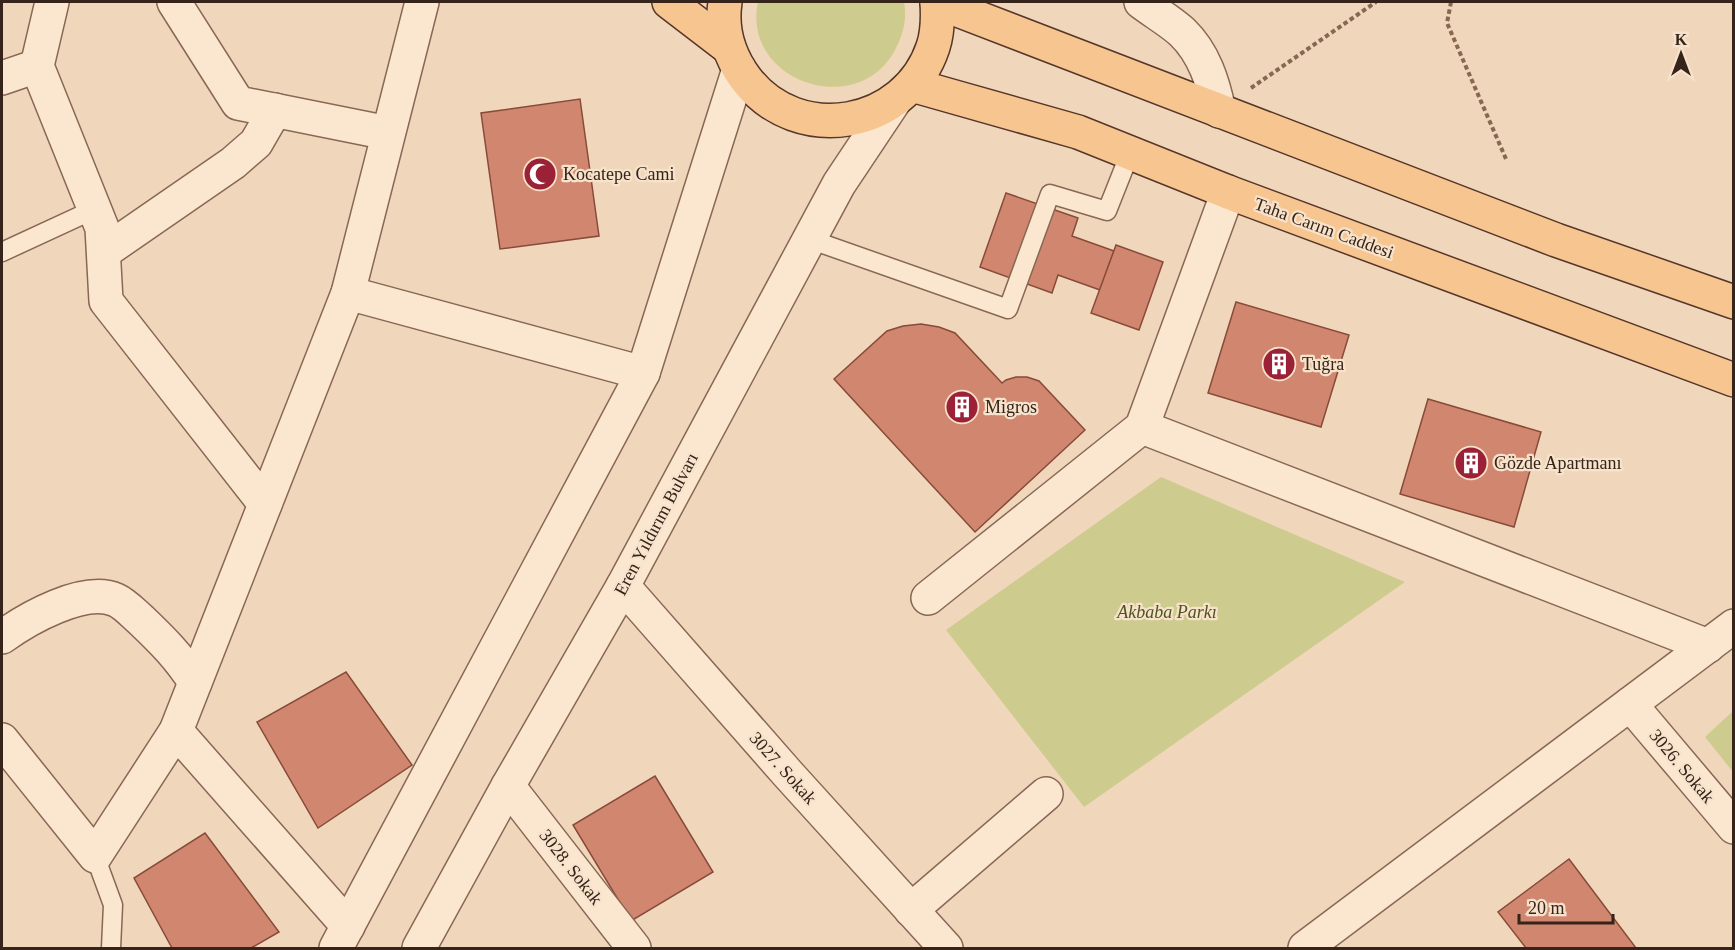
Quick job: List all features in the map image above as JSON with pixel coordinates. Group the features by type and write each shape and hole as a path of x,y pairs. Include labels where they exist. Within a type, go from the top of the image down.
{"main road":[{"path":"669,2 734,58"},
{"path":"725,2 724,27 734,58 752,86 769,102 788,112 810,119 832,121 854,119 876,111 903,92 924,67 933,46 938,24 938,2 1556,240 1734,302"},
{"name":"Taha Carım Caddesi","path":"903,92 1078,132 1228,192 1734,380"}],"street":[{"path":"52,2 37,66 102,228 106,301 265,504"},
{"path":"174,2 238,103 388,134"},
{"path":"2,740 94,856 176,731 348,293 422,2"},
{"path":"1141,2 1182,32 1195,48 1210,78 1219,111"},
{"path":"176,731 342,937 643,373 734,58"},
{"path":"2,78 37,66"},
{"name":"Eren Yıldırım Bulvarı","path":"419,948 508,786 623,586 839,184 903,92"},
{"path":"104,252 233,163 256,143 275,110"},
{"path":"928,598 1142,427 1228,192"},
{"path":"348,293 643,373"},
{"path":"1142,427 1708,646"},
{"name":"3027. Sokak","path":"623,586 945,948"},
{"path":"2,637 22,623 49,610 79,600 93,597 116,600 179,657 195,682"},
{"path":"1305,948 1734,626"},
{"name":"3026. Sokak","path":"1630,704 1734,827"},
{"name":"3028. Sokak","path":"508,786 634,948"},
{"path":"911,910 1046,794"}],"lane":[{"path":"809,239 1008,309 1050,194 1107,211 1130,153"},
{"path":"2,252 94,209"},
{"path":"94,856 113,905 111,948"}],"path":[{"path":"1219,111 1376,2"},
{"path":"1450,2 1447,23 1506,159"}],"green space":[{"path":"758,2 904,2 904,24 897,46 880,69 858,83 833,87 808,83 785,72 768,54 758,30"},
{"name":"Akbaba Parkı","path":"1161,477 1405,582 1084,807 946,630"},
{"path":"1733,711 1733,772 1705,737"}],"building":[{"name":"Kocatepe Cami","path":"580,99 599,236 500,249 481,113"},
{"path":"1006,193 1078,218 1072,236 1114,251 1100,290 1058,275 1052,293 980,267"},
{"path":"1116,245 1163,262 1139,330 1091,313"},
{"name":"Tuğra","path":"1236,302 1349,335 1321,427 1208,393"},
{"name":"Migros","path":"921,324 955,333 1002,383 1016,377 1027,377 1039,381 1085,430 975,532 834,379 887,331"},
{"name":"Gözde Apartmanı","path":"1428,399 1541,432 1514,527 1400,494"},
{"path":"346,672 412,765 318,828 257,722"},
{"path":"655,776 713,872 631,921 573,825"},
{"path":"205,833 279,932 251,948 172,948 134,878"},
{"path":"1569,859 1636,948 1526,948 1498,912"}],"place":[{"name":"Kocatepe Cami","path":"540,174"},
{"name":"Tuğra","path":"1279,364"},
{"name":"Migros","path":"962,407"},
{"name":"Gözde Apartmanı","path":"1471,463"}]}
